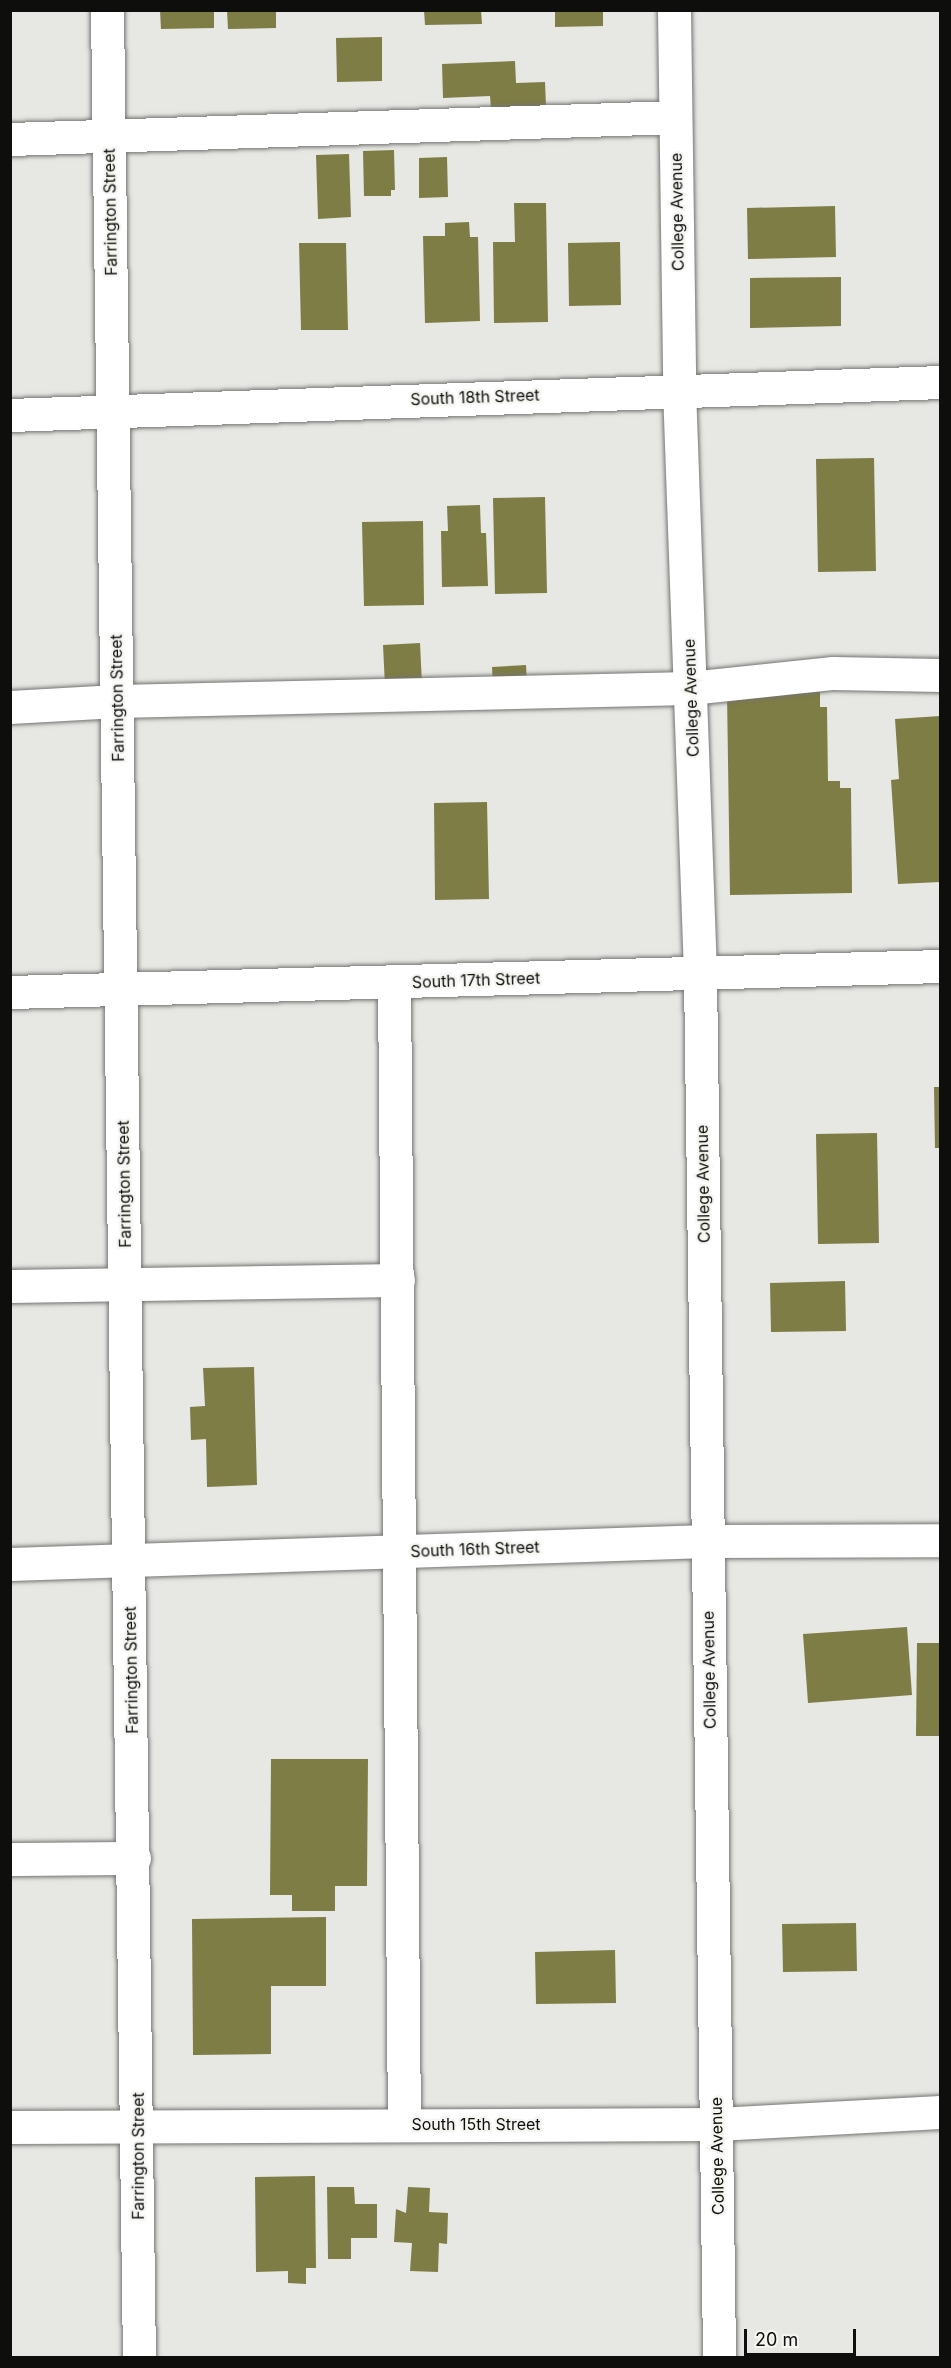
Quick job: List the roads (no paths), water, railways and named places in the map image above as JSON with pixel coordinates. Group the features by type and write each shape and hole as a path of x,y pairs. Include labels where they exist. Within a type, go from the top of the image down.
{"street":[{"name":"Farrington Street","path":"106,10 138,2125 139,2358"},
{"name":"College Avenue","path":"674,10 679,389 700,974 719,2358"},
{"path":"10,139 675,117"},
{"name":"South 18th Street","path":"10,415 679,389 940,382"},
{"path":"10,707 117,701 690,688 833,673 940,675"},
{"name":"South 17th Street","path":"10,992 122,991 940,966"},
{"path":"394,982 404,2124"},
{"path":"10,1286 398,1280"},
{"name":"South 16th Street","path":"10,1564 130,1562 707,1541 940,1540"},
{"path":"10,1858 134,1858"},
{"name":"South 15th Street","path":"10,2127 717,2124 940,2112"}]}
